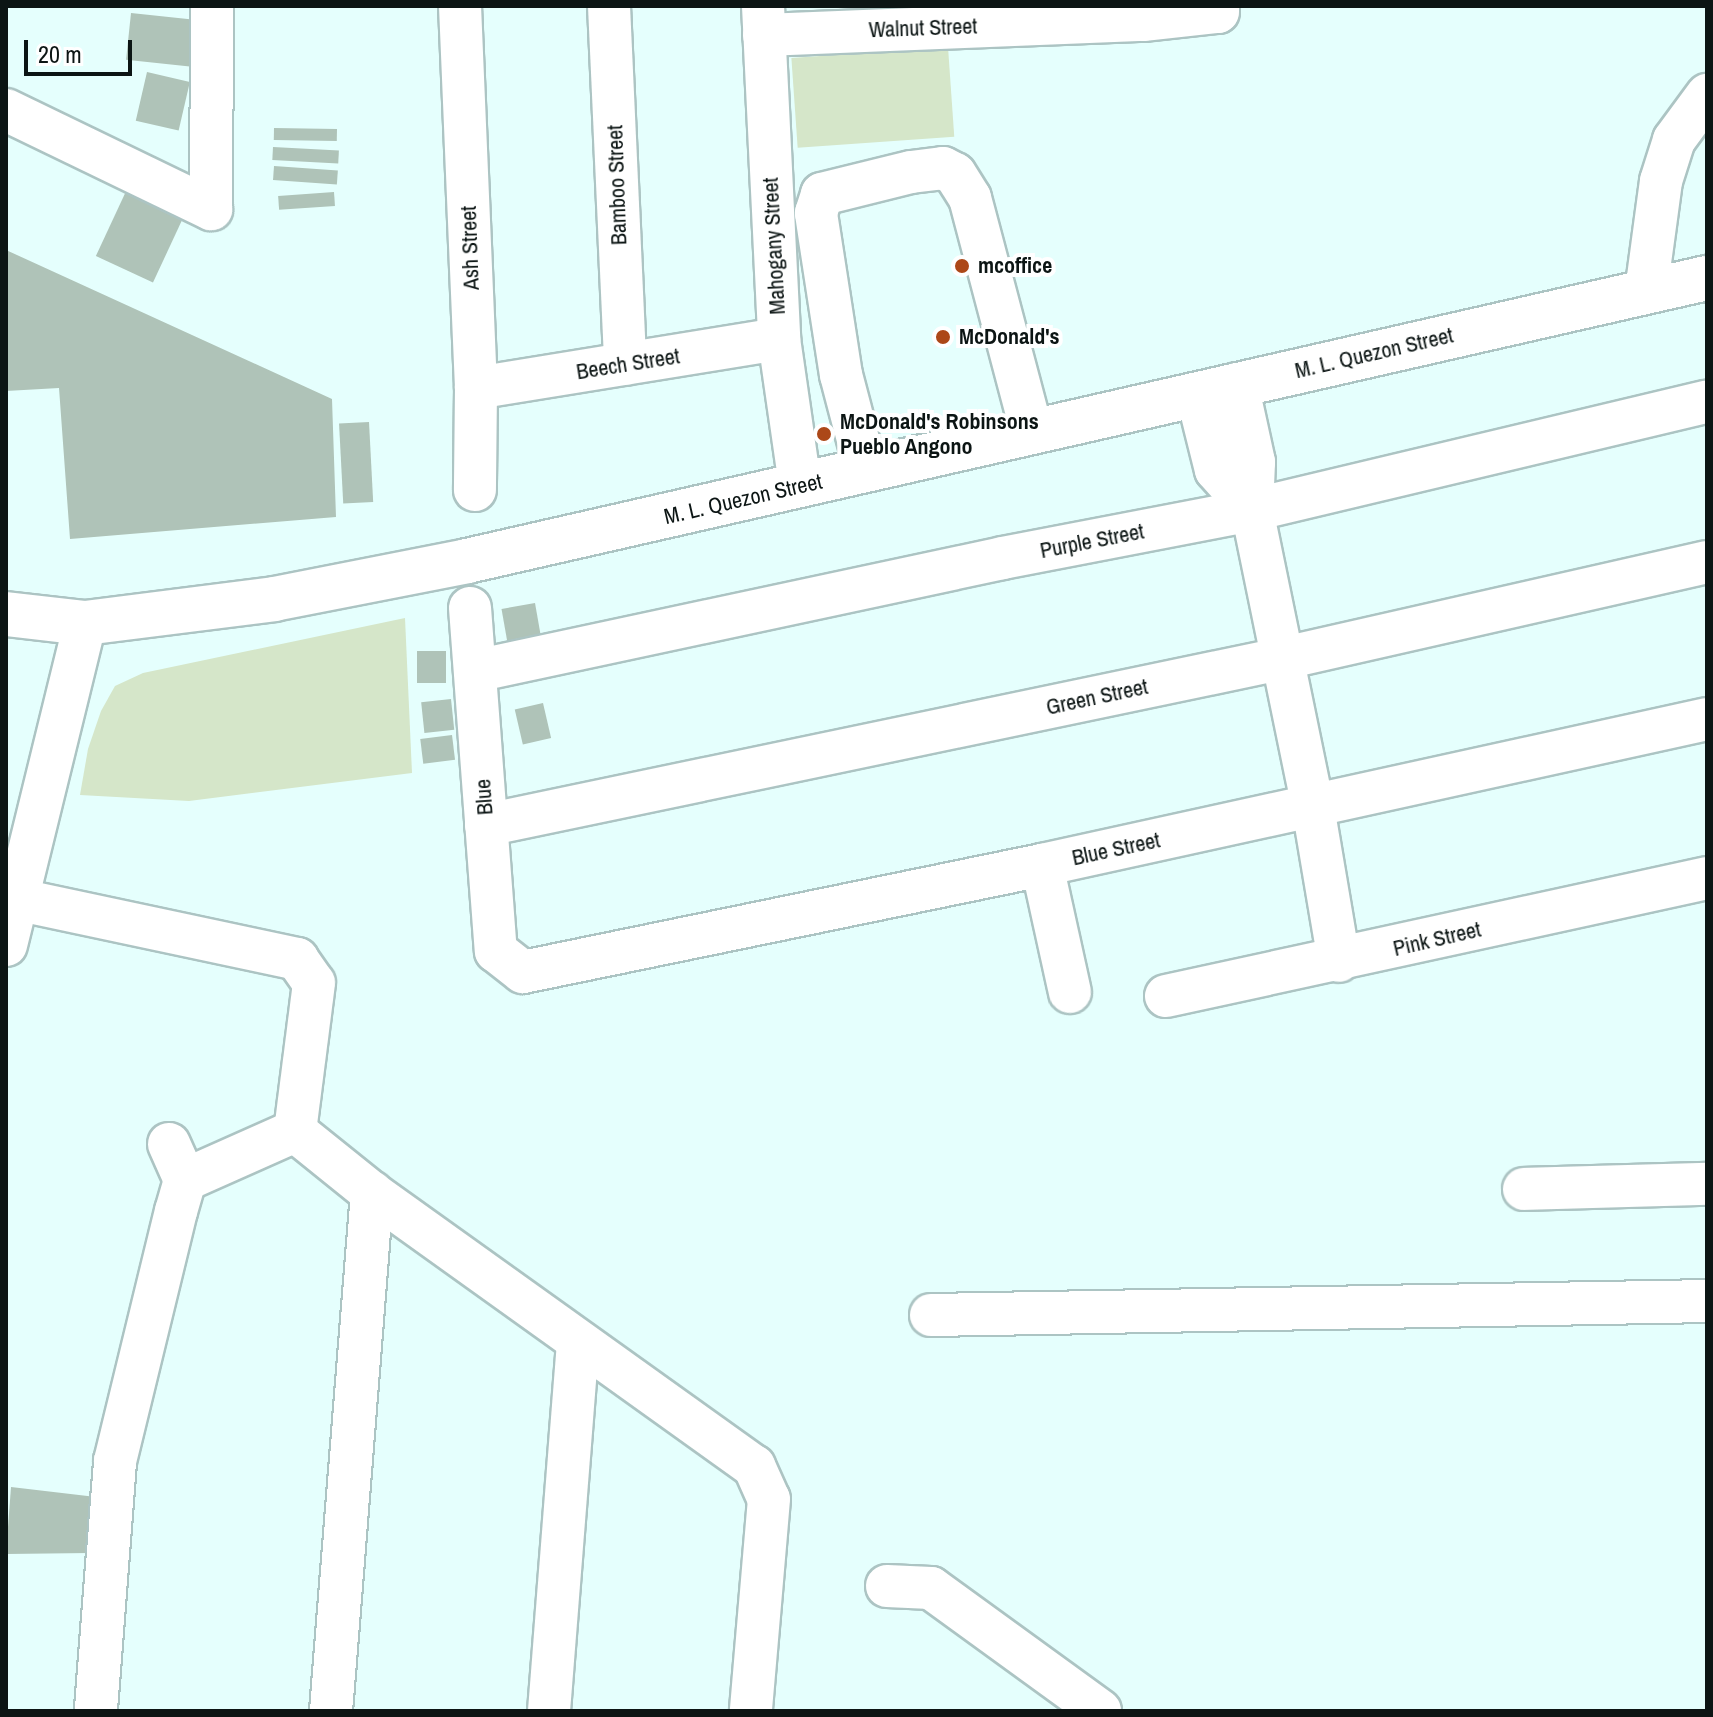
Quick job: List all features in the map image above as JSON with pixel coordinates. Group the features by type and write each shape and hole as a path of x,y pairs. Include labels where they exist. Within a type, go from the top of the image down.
{"main road":[{"name":"M. L. Quezon Street","path":"6,614 85,623 274,599 467,561 1707,278"}],"street":[{"path":"6,110 211,209 212,6"},
{"name":"Ash Street","path":"460,6 476,388 475,490"},
{"name":"Bamboo Street","path":"609,6 625,364"},
{"name":"Walnut Street","path":"763,21 1218,12 1218,6"},
{"name":"Mahogany Street","path":"763,21 779,339 800,485"},
{"path":"1646,292 1661,181 1674,140 1707,95"},
{"path":"866,470 841,375 816,213 822,194 897,176 943,168 955,174 970,198 1032,432"},
{"name":"Beech Street","path":"476,388 779,339"},
{"path":"1217,389 1216,470 1252,510 1280,659 1313,807 1339,961"},
{"name":"Purple Street","path":"475,671 1003,558 1252,510 1707,402"},
{"name":"Green Street","path":"486,825 1280,659 1707,562"},
{"name":"Blue","path":"470,608 496,951 523,972"},
{"path":"6,945 11,898 85,623"},
{"name":"Blue Street","path":"523,972 1042,865 1707,719"},
{"path":"1042,865 1070,992"},
{"name":"Pink Street","path":"1166,996 1339,961 1707,878"},
{"path":"11,898 303,949 314,983 295,1131"},
{"path":"96,1711 115,1462 177,1162 295,1131"},
{"path":"295,1131 372,1193 754,1466 769,1499 751,1711"},
{"path":"1524,1189 1707,1184"},
{"path":"331,1711 372,1193"},
{"path":"931,1315 1707,1301"},
{"path":"549,1711 578,1342"},
{"path":"887,1586 931,1588 1095,1709"}],"green space":[{"path":"948,47 954,137 798,148 791,58"},
{"path":"405,618 412,773 189,801 80,795 88,749 101,711 115,686 143,673"}],"building":[{"path":"131,13 195,20 190,66 126,60"},
{"path":"147,72 190,82 179,131 136,121"},
{"path":"274,128 337,129 337,141 274,140"},
{"path":"273,147 339,150 338,163 272,160"},
{"path":"274,166 338,170 337,184 273,180"},
{"path":"128,187 185,214 153,283 96,256"},
{"path":"334,192 335,206 279,210 278,196"},
{"path":"6,250 332,399 336,517 70,539 59,388 6,391"},
{"path":"369,422 373,502 343,503 339,424"},
{"path":"535,603 542,641 508,647 502,609"},
{"path":"417,651 446,651 446,683 417,683"},
{"path":"451,699 454,730 424,733 421,702"},
{"path":"543,703 551,738 523,745 515,710"},
{"path":"452,735 455,760 423,764 420,739"},
{"path":"11,1487 96,1497 90,1553 6,1554"}],"place":[{"name":"mcoffice","path":"962,266"},
{"name":"McDonald's","path":"943,337"},
{"name":"McDonald's Robinsons Pueblo Angono","path":"824,434"}]}
